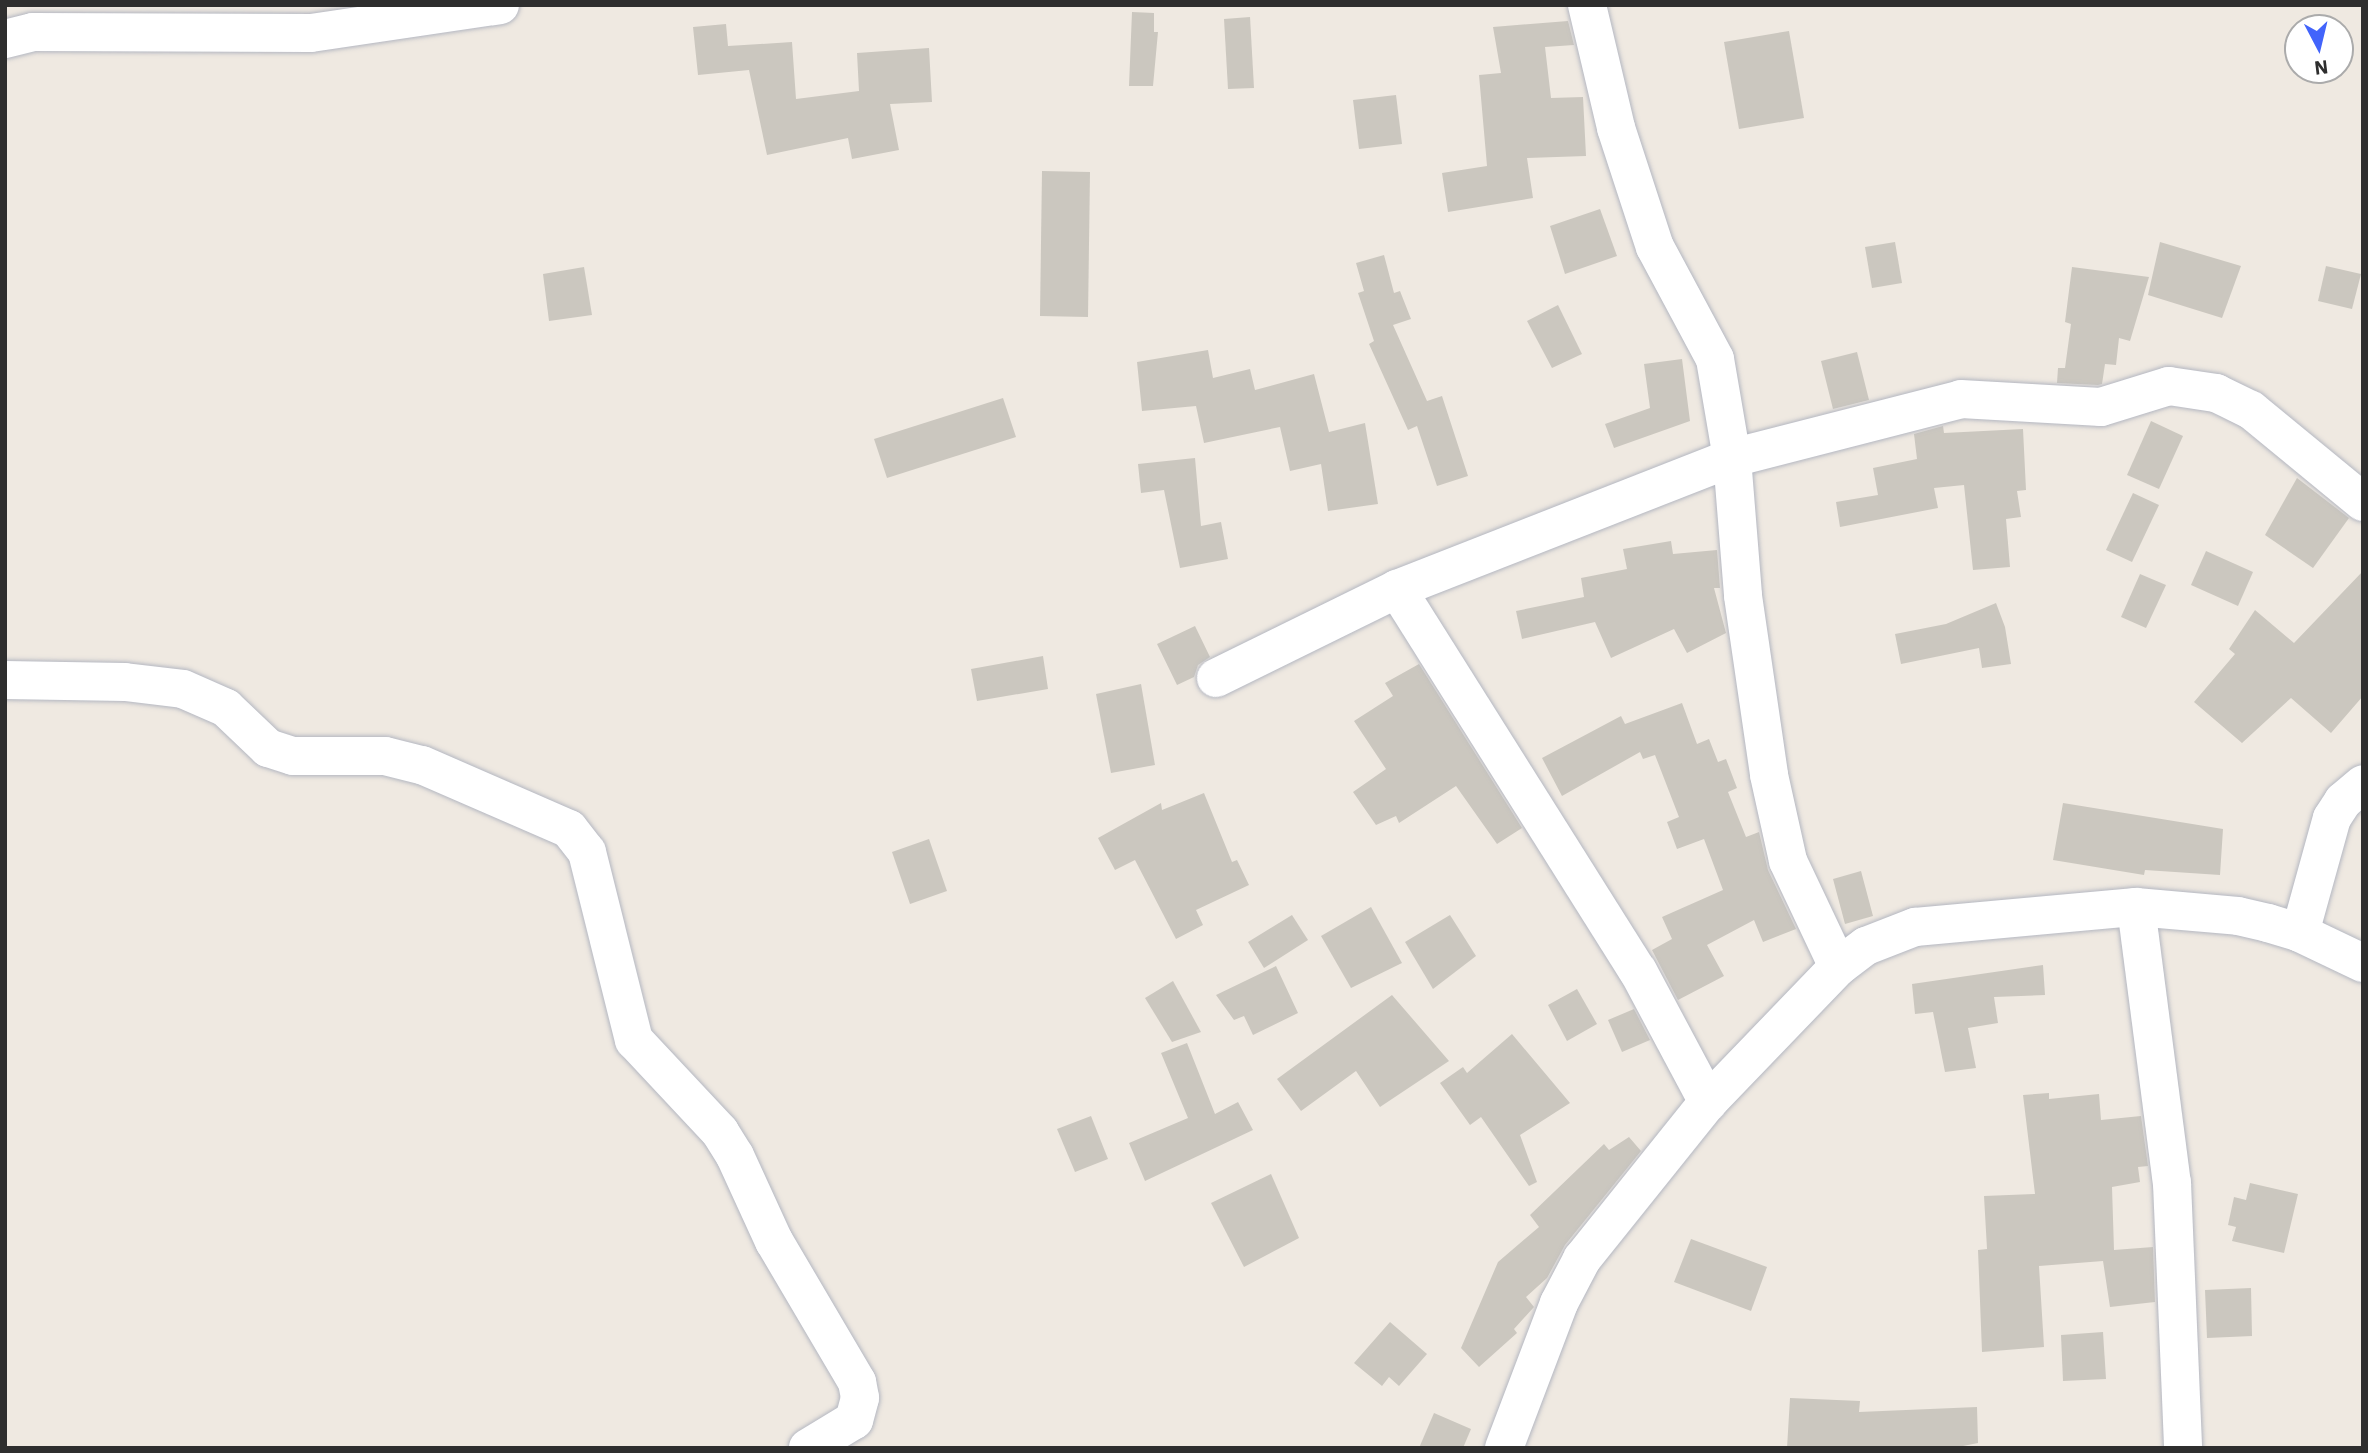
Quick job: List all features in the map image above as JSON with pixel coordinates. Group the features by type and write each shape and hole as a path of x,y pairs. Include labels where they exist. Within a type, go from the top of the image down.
{"street":[{"path":"24,25 311,33 500,5"},
{"path":"1587,5 1616,128 1655,247 1715,359 1732,458 1744,596 1769,775 1788,861 1838,967"},
{"path":"1216,678 1397,589 1732,458 1961,399 2101,407 2169,386 2216,393 2251,410 2363,502"},
{"path":"1397,589 1638,971 1708,1102"},
{"path":"5,680 125,682 183,689 226,708 268,748 292,756 385,756 422,765 569,829 587,852 634,1040 730,1148 769,1231 857,1382 860,1398 854,1420 808,1448"},
{"path":"2300,933 2332,818 2343,801 2363,784"},
{"path":"2136,907 2172,1183 2183,1448"},
{"path":"1504,1448 1559,1303 1582,1259 1708,1102 1838,967 1866,946 1915,927 2136,907 2238,916 2300,933 2363,963"}],"building":[{"path":"1132,12 1154,13 1154,32 1158,32 1153,86 1129,86"},
{"path":"1250,17 1254,88 1228,89 1224,19"},
{"path":"1568,21 1574,45 1545,47 1551,98 1583,97 1586,156 1527,158 1533,198 1448,212 1442,173 1487,166 1479,75 1501,73 1493,27"},
{"path":"726,24 728,46 792,42 796,99 859,91 857,53 929,48 932,102 890,104 899,150 852,159 848,138 767,155 749,70 698,75 693,27"},
{"path":"1789,31 1804,118 1739,129 1724,42"},
{"path":"1396,95 1402,144 1359,149 1353,100"},
{"path":"1042,171 1090,172 1088,317 1040,316"},
{"path":"1600,209 1617,256 1565,274 1550,226"},
{"path":"1895,242 1902,283 1872,288 1865,247"},
{"path":"2160,242 2241,266 2222,318 2148,295"},
{"path":"1384,255 1394,293 1400,291 1411,319 1393,325 1427,401 1442,396 1468,476 1437,486 1417,426 1408,430 1369,344 1374,341 1358,293 1364,291 1356,263"},
{"path":"2326,266 2361,274 2352,309 2318,301"},
{"path":"584,267 592,315 549,321 543,274"},
{"path":"2072,267 2149,277 2130,341 2119,338 2116,365 2105,364 2102,384 2098,385 2057,383 2058,368 2065,368 2071,324 2065,322"},
{"path":"1558,305 1582,354 1552,368 1527,321"},
{"path":"1208,350 1213,378 1250,369 1255,390 1314,374 1329,432 1365,423 1378,504 1328,511 1321,464 1290,471 1280,427 1204,443 1196,406 1142,411 1137,362"},
{"path":"1857,352 1869,400 1833,409 1821,361"},
{"path":"1682,359 1690,421 1614,448 1605,424 1650,408 1644,364"},
{"path":"1003,398 1016,437 887,478 874,439"},
{"path":"2151,421 2183,436 2159,489 2127,475"},
{"path":"1943,426 1944,433 2023,429 2026,490 2017,491 2021,517 2006,519 2010,567 1973,570 1964,485 1934,488 1938,508 1840,527 1836,502 1878,495 1873,468 1917,459 1914,434"},
{"path":"1195,458 1201,526 1221,522 1228,559 1180,568 1164,490 1141,493 1138,464"},
{"path":"2297,478 2349,518 2313,568 2265,535"},
{"path":"2133,493 2159,505 2132,562 2106,550"},
{"path":"1671,541 1673,554 1717,550 1720,588 1714,588 1726,633 1687,653 1674,629 1611,658 1595,622 1522,639 1516,611 1584,597 1581,578 1627,569 1623,549"},
{"path":"2206,551 2253,572 2238,606 2191,585"},
{"path":"2363,571 2363,696 2331,733 2291,698 2242,743 2194,702 2235,654 2229,649 2255,610 2294,643"},
{"path":"2140,574 2166,585 2146,628 2121,617"},
{"path":"1996,603 2005,627 2011,664 1982,668 1979,648 1901,664 1895,634 1946,624"},
{"path":"1195,626 1210,657 1198,665 1194,677 1177,685 1157,644"},
{"path":"1043,656 1048,689 977,701 971,669"},
{"path":"1419,664 1522,828 1497,844 1456,786 1399,823 1396,816 1376,825 1353,792 1386,769 1354,721 1393,696 1385,683"},
{"path":"1141,684 1155,765 1111,773 1096,694"},
{"path":"1682,703 1697,744 1709,739 1718,762 1726,759 1737,788 1728,792 1746,837 1759,832 1768,870 1796,929 1763,942 1754,920 1707,945 1724,976 1678,1000 1652,950 1672,939 1662,917 1723,890 1704,839 1677,849 1667,822 1679,817 1655,755 1643,759 1640,752 1562,796 1542,758 1621,716 1625,724"},
{"path":"1204,793 1232,862 1237,860 1249,885 1196,910 1203,925 1176,939 1135,860 1115,870 1098,838 1161,803 1162,810"},
{"path":"2063,803 2223,829 2220,875 2145,870 2144,875 2053,860"},
{"path":"929,839 947,891 910,904 892,852"},
{"path":"1861,871 1873,916 1845,924 1833,879"},
{"path":"1371,907 1402,963 1351,988 1321,936"},
{"path":"1292,915 1308,940 1264,968 1248,942"},
{"path":"1450,915 1476,956 1433,989 1405,942"},
{"path":"2043,965 2045,995 1994,997 1998,1023 1968,1028 1976,1068 1945,1072 1933,1012 1915,1014 1912,984"},
{"path":"1276,966 1298,1013 1253,1035 1244,1016 1234,1020 1216,995"},
{"path":"1173,981 1201,1032 1172,1042 1145,998"},
{"path":"1577,989 1597,1024 1567,1041 1548,1005"},
{"path":"1392,995 1449,1061 1380,1107 1356,1071 1301,1111 1277,1079"},
{"path":"1634,1009 1650,1040 1622,1052 1608,1020"},
{"path":"1512,1034 1570,1103 1520,1135 1537,1182 1529,1186 1481,1117 1470,1125 1440,1083 1463,1067 1467,1073"},
{"path":"1187,1043 1215,1114 1238,1102 1253,1130 1145,1181 1129,1143 1188,1118 1161,1053"},
{"path":"2049,1093 2049,1099 2099,1094 2101,1120 2141,1116 2148,1166 2138,1167 2140,1182 2112,1187 2114,1250 2153,1247 2155,1302 2110,1307 2103,1261 2039,1266 2044,1347 1982,1352 1978,1250 1987,1249 1984,1196 2035,1194 2023,1095"},
{"path":"1091,1116 1108,1159 1075,1172 1057,1129"},
{"path":"1629,1137 1641,1151 1565,1245 1547,1278 1526,1297 1534,1307 1514,1329 1517,1333 1479,1367 1461,1348 1498,1262 1539,1227 1530,1215 1604,1144 1609,1150"},
{"path":"1271,1174 1299,1238 1244,1267 1211,1203"},
{"path":"2250,1183 2298,1194 2284,1253 2232,1241 2236,1227 2228,1225 2234,1197 2246,1200"},
{"path":"1691,1239 1767,1267 1751,1311 1674,1282"},
{"path":"2251,1288 2252,1336 2207,1338 2205,1290"},
{"path":"1390,1322 1427,1354 1399,1386 1389,1377 1382,1386 1354,1363"},
{"path":"2103,1332 2106,1379 2063,1381 2061,1335"},
{"path":"1790,1398 1860,1401 1859,1412 1977,1407 1978,1443 1953,1448 1787,1448"},
{"path":"1434,1413 1471,1429 1463,1448 1419,1448"}]}
